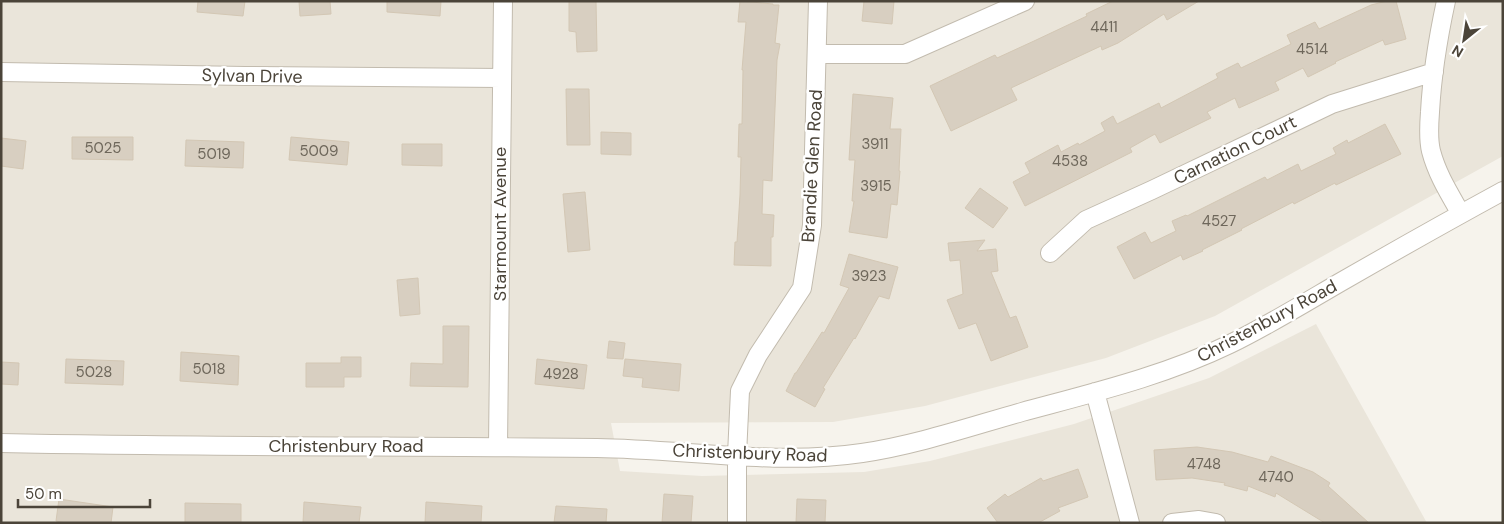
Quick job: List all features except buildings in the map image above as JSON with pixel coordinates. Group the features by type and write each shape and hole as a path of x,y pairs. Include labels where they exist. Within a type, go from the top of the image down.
{"street":[{"name":"Starmount Avenue","path":"498,447 503,1"},
{"name":"Brandie Glen Road","path":"737,523 737,455 740,391 758,356 802,288 812,225 818,1"},
{"path":"817,54 905,54 1024,1"},
{"path":"1446,1 1437,44 1429,130 1431,149 1439,175 1461,214"},
{"name":"Sylvan Drive","path":"1,72 502,78"},
{"name":"Carnation Court","path":"1050,253 1086,220 1332,104 1434,72"},
{"name":"Christenbury Road","path":"1,443 152,446 623,448 764,457 827,457 863,453 915,442 1170,370 1232,343 1264,326 1503,191"},
{"path":"1095,392 1130,523"},
{"path":"1172,523 1198,520 1216,523"}],"shaded area":[{"path":"1,1 1503,1 1503,156 1215,316 1106,358 925,406 833,422 611,423 620,471 702,476 864,472 930,461 1074,424 1209,378 1316,324 1427,523 1,523"}]}
